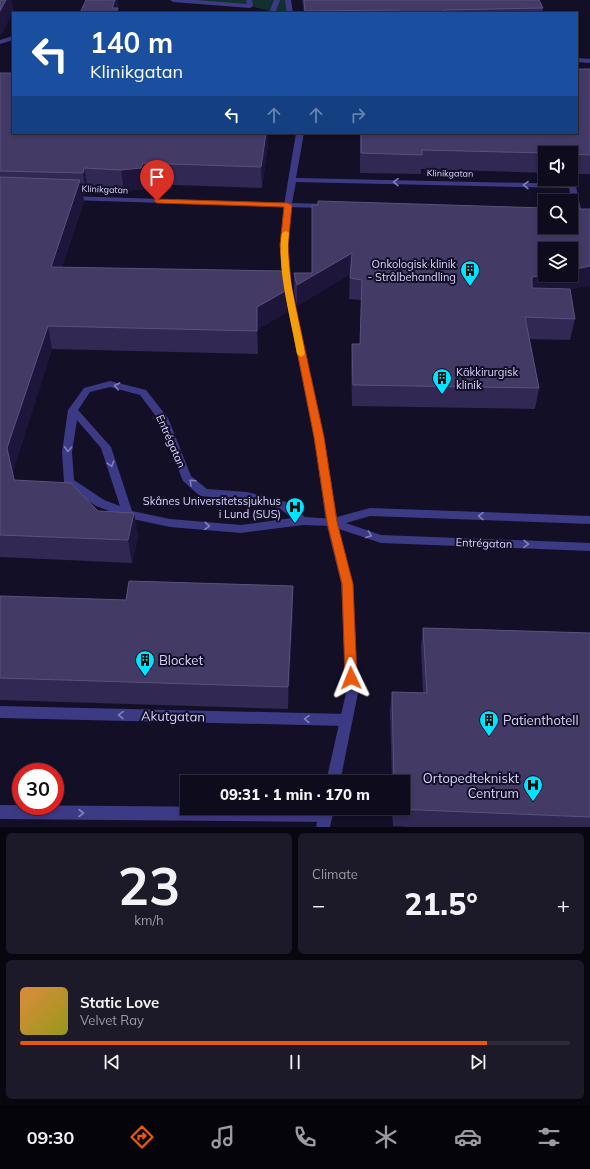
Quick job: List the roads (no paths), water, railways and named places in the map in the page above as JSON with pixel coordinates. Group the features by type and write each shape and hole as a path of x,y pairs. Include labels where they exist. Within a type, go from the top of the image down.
{"street":[{"path":"173,0 250,6 249,0"},
{"path":"272,12 277,0"},
{"path":"288,0 290,12"},
{"path":"0,42 12,38"},
{"path":"578,60 590,61"},
{"path":"300,134 288,205 284,245 288,285 319,437 332,522 347,584 352,693 334,775"},
{"name":"Klinikgatan","path":"293,180 572,186 574,194"},
{"name":"Klinikgatan","path":"63,197 334,207"},
{"name":"Entrégatan","path":"303,521 282,505 246,496 204,493 187,478 163,418 143,392 110,384 87,390 72,410 67,452 69,482 100,503 128,514 170,524 241,529 303,521 332,522 370,512 590,520"},
{"path":"72,410 106,447 128,514"},
{"name":"Entrégatan","path":"332,522 381,540 590,547"},
{"name":"Akutgatan","path":"0,712 346,720"},
{"path":"0,812 325,817"}],"place":[{"name":"Onkologisk klinik - Strålbehandling","path":"470,287"},
{"name":"Käkkirurgisk klinik","path":"442,395"},
{"name":"Skånes Universitetssjukhus i Lund (SUS)","path":"295,524"},
{"name":"Blocket","path":"145,677"},
{"name":"Patienthotell","path":"489,737"},
{"name":"Ortopedtekniskt Centrum","path":"533,802"}]}
